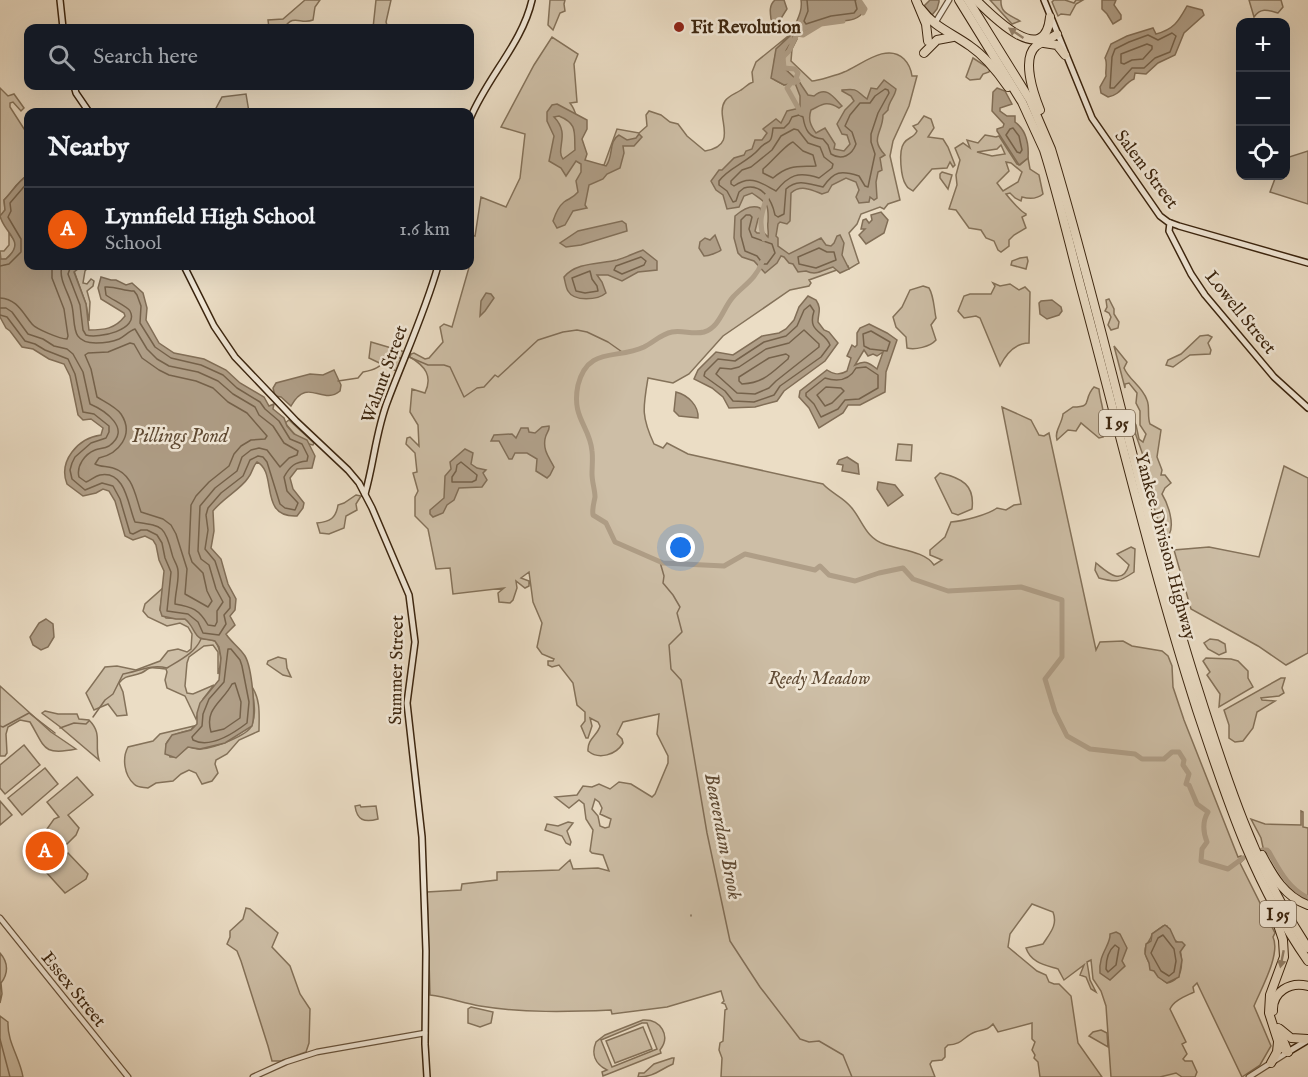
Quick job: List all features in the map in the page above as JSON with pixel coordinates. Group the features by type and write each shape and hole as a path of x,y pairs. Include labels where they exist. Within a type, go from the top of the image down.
{"highway":[{"path":"916,0 926,24 928,41"},
{"name":"Yankee Division Highway","path":"963,0 1022,102 1039,138 1049,168 1168,617 1226,798 1253,865 1280,917 1308,962"},
{"name":"Yankee Division Highway","path":"963,0 1030,100 1051,149 1176,616 1234,798 1272,887 1308,948"},
{"path":"976,0 1021,37 1055,45 1065,55"},
{"path":"921,9 934,24 981,54 994,68 1017,99 1039,138"},
{"path":"1050,17 1049,29 1030,57 1030,73 1033,92 1051,149"},
{"path":"1040,41 1057,34"},
{"path":"924,53 934,42 942,38 951,36 960,39"},
{"path":"1234,798 1272,874 1288,894 1308,905"},
{"path":"1253,865 1278,924 1284,945 1283,962 1268,1003 1270,1021 1278,1041 1288,1052"},
{"path":"1288,1052 1273,1016 1275,999 1280,991 1294,985 1308,986"},
{"path":"1278,1027 1291,1038 1308,1040"},
{"path":"1271,1063 1277,1052 1278,1041"}],"main road":[{"path":"60,0 63,24"},
{"path":"474,110 524,26 532,0"},
{"name":"Salem Street","path":"1044,0 1095,123 1158,212 1170,223 1308,263"},
{"path":"75,90 86,108"},
{"name":"Lowell Street","path":"1170,223 1170,233 1202,291 1274,377 1308,408"},
{"name":"Summer Street","path":"186,270 216,329 240,363 306,431 352,474 365,494 406,585 414,622 415,646 407,703 422,837 427,1077"},
{"name":"Walnut Street","path":"365,494 387,400 406,358 437,270"},
{"path":"1288,1052 1308,1040"}],"street":[{"path":"934,24 949,0"},
{"name":"Essex Street","path":"0,918 128,1077"},
{"path":"254,1077 286,1062 317,1052 425,1033"},
{"path":"1249,1077 1288,1052"}],"green space":[{"path":"305,0 320,0 315,7 313,20 268,24 268,20 283,19"},
{"path":"376,0 391,0 387,24 373,24"},
{"path":"550,0 565,0 565,11 560,13 553,30 548,25"},
{"path":"990,0 1001,0 1004,11 1020,21 1012,24"},
{"path":"1054,0 1074,3 1076,0 1083,0 1076,4 1070,15 1058,16 1052,2"},
{"path":"1249,0 1281,0 1283,7 1278,13 1262,11 1254,17"},
{"name":"Reedy Meadow","path":"793,32 779,46 774,60 775,80 784,85 795,83 802,88 800,83 784,68 787,49 797,33 791,61 812,81 842,73 882,54 897,54 904,59 912,76 917,76 909,106 893,141 890,156 900,200 888,204 884,209 880,207 861,214 857,224 849,233 859,263 849,269 848,266 809,280 811,283 809,286 790,290 723,336 689,374 673,383 648,378 644,412 654,444 663,448 667,443 688,454 823,484 848,504 868,533 878,541 918,554 930,560 934,565 942,560 930,555 930,550 945,537 951,522 975,517 997,508 1006,510 1021,504 1002,407 1031,420 1039,435 1044,436 1049,433 1096,650 1100,642 1123,641 1132,646 1162,651 1168,656 1172,666 1173,687 1184,720 1238,857 1241,856 1243,860 1240,863 1275,933 1272,962 1254,1006 1271,1046 1260,1065 1242,1077 1197,983 1193,987 1194,992 1177,1001 1170,1009 1186,1042 1182,1044 1187,1054 1183,1059 1192,1061 1197,1072 1195,1077 1182,1077 1176,1073 1160,1077 1111,1077 1106,1006 1101,991 1093,979 1091,960 1087,962 1090,980 1096,992 1091,989 1086,977 1080,975 1084,965 1064,980 1058,969 1039,963 1031,957 1026,948 1043,944 1055,921 1053,912 1032,904 1010,934 1008,947 1037,971 1046,975 1049,982 1059,984 1071,996 1078,1043 1102,1077 1040,1077 1038,1062 1032,1050 1035,1042 1032,1039 1032,1023 998,1032 993,1024 987,1029 971,1034 957,1044 948,1045 945,1048 945,1057 942,1060 932,1061 930,1064 935,1077 721,1077 722,1058 719,1050 720,1043 723,1041 725,1010 727,1009 722,1003 724,1001 721,991 667,1007 612,1014 611,1010 513,1010 474,1005 430,995 427,892 461,890 462,884 497,880 497,872 559,870 570,860 573,869 598,868 609,871 603,855 590,851 593,830 586,819 584,804 579,800 569,808 555,797 577,795 583,786 592,787 599,784 610,789 619,782 631,784 652,797 668,763 668,756 657,734 659,714 623,722 617,734 623,743 616,751 602,756 588,751 589,743 600,726 598,722 590,718 592,726 586,738 581,726 585,721 585,712 577,705 573,683 559,665 552,667 548,665 548,661 554,659 542,654 537,647 542,623 533,602 529,572 521,578 529,581 529,586 525,588 516,581 517,588 510,603 499,602 498,593 504,588 453,594 450,568 436,569 428,529 415,516 415,497 418,491 413,473 417,472 415,453 406,444 407,438 410,437 419,446 418,425 410,412 412,389 425,393 428,381 426,372 410,357 411,354 414,353 425,359 429,358 443,342 440,327 444,324 452,327 468,270 474,270 474,236 481,197 506,207 520,178 525,134 501,127 534,65 552,37 578,54 574,64 577,102 570,103 577,118 580,149 587,164 604,165 617,129 639,133 647,126 646,115 649,111 678,124 687,136 705,151 716,148 722,143 724,137 722,107 730,96 753,82 752,72 756,62","holes":["595,799 602,808 600,814 611,819 609,827 600,826 598,816 592,809","1163,926 1167,926 1173,939 1179,943 1182,961 1180,973 1173,981 1167,983 1152,967 1145,951 1152,934"]},
{"path":"973,58 990,69 980,79 970,80 966,77"},
{"path":"0,88 8,96 14,94 24,108 21,111 13,102 10,103 10,107 24,129 24,178 4,200 5,210 0,217"},
{"path":"246,94 248,108 216,108 222,97"},
{"path":"924,116 931,119 934,128 928,137 943,139 955,165 953,167 950,162 947,168 932,169 913,191 904,182 901,152 904,143 917,131 913,126 918,124"},
{"path":"985,135 999,136 1017,164 1020,165 1028,158 1030,169 1039,175 1043,194 1041,196 1022,197 1021,201 1010,193 1006,194 1026,214 1022,217 1026,228 1014,235 1009,240 1009,246 1001,252 994,241 986,238 981,230 969,228 956,210 949,209 957,185 956,175 960,160 955,148 963,143 970,148 967,140 978,143","holes":["1001,145 1005,154 992,156 977,152 997,149","1006,162 1011,163 1022,172 1018,182 1003,191 997,183 1009,171"]},
{"path":"1308,151 1308,204 1270,192 1274,180 1290,180 1290,157"},
{"path":"942,172 952,175 948,189 940,178"},
{"path":"9,233 15,241 15,250 6,259 1,260 0,251 4,251 9,245"},
{"path":"1027,257 1026,269 1011,265 1012,261"},
{"path":"86,270 83,283 87,284 91,279 94,281 93,286 87,291 90,302 89,321 86,304 74,271"},
{"path":"993,283 1000,286 1010,284 1019,290 1025,287 1030,292 1029,343 1019,345 1012,350 1000,366 980,318 976,316 964,318 958,311 964,296 991,294 995,286"},
{"path":"923,286 929,288 933,299 936,318 931,325 936,340 922,347 907,348 906,337 896,327 893,317 902,307 910,290"},
{"path":"1109,299 1119,322 1118,328 1111,330 1108,325 1111,317 1105,311 1106,300"},
{"path":"1200,336 1212,337 1208,343 1210,354 1190,355 1173,367 1166,365 1168,360 1181,354"},
{"path":"371,342 405,352 396,371 369,358"},
{"path":"1114,346 1127,362 1124,368 1126,372 1145,395 1150,424 1161,430 1157,457 1162,470 1161,475 1165,475 1171,483 1162,494 1171,520 1169,535 1164,532 1157,518 1147,468 1131,417 1136,425 1139,439 1143,442 1146,434 1140,425 1140,411 1136,403 1137,393 1129,383 1125,384 1125,388"},
{"path":"1094,387 1099,389 1103,411 1102,425 1107,424 1109,431 1101,432 1103,437 1099,438 1081,423 1076,431 1068,430 1057,440 1063,414 1073,407 1086,404"},
{"path":"289,420 314,443 313,445 301,440 294,433 285,423"},
{"path":"898,444 912,445 911,461 896,460"},
{"path":"1284,466 1308,478 1308,653 1286,665 1258,646 1191,609 1174,550 1209,547 1259,557"},
{"path":"940,473 961,480 969,488 972,509 958,515 952,513 935,478"},
{"path":"356,495 361,496 356,504 357,510 346,516 344,528 329,534 320,533 317,523 332,518 338,505"},
{"path":"1131,547 1135,549 1134,572 1118,581 1099,578 1095,570 1096,563 1113,575 1118,576 1126,572 1129,565 1117,554"},
{"path":"163,588 160,610 166,618 185,619 206,639 215,641 220,653 218,674 218,652 213,645 204,646 189,657 185,686 187,693 193,694 214,685 203,699 196,719 185,696 167,688 166,669 156,668 127,677 119,683 127,715 117,716 108,704 94,710 86,693 105,667 117,666 136,670 160,661 168,651 178,649 187,652 191,649 192,634 188,627 180,623 167,626 148,617 143,611 145,604"},
{"path":"1210,639 1225,644 1226,652 1219,655 1208,649 1204,643"},
{"path":"278,657 286,659 291,677 283,675 267,664 268,661"},
{"path":"1206,658 1238,661 1248,671 1248,678 1253,687 1219,707 1220,694 1207,675 1210,672 1203,661"},
{"path":"1281,678 1285,678 1282,688 1284,693 1279,696 1261,698 1275,701 1257,712 1253,728 1243,741 1235,742 1229,738 1229,725 1224,710"},
{"path":"0,686 51,732 76,749 57,751 46,748 30,722 20,720 8,727 7,753 5,756 0,756"},
{"path":"252,687 258,703 259,731 239,740 227,754 216,760 218,773 212,781 202,784 196,773 189,770 173,781 156,783 148,788 134,784 125,766 128,747 153,741 160,734 194,726 191,730 168,740 166,744 170,757 176,757 188,747 206,748 230,741 252,725 254,706"},
{"path":"45,711 77,714 79,719 89,720 96,730 99,760 42,713"},
{"path":"24,745 40,765 5,794 0,788 0,765"},
{"path":"45,768 58,784 22,815 8,798"},
{"path":"77,777 93,795 68,815 79,828 67,844 60,844 47,829 54,819 59,817 47,802"},
{"path":"0,801 12,815 0,825"},
{"path":"360,805 361,807 376,806 378,819 369,821 359,817 355,806"},
{"path":"1301,811 1303,812 1303,827 1308,828 1308,898 1291,889 1269,854 1264,852 1261,838 1251,819 1265,824 1301,825"},
{"path":"568,822 573,823 567,831 570,845 562,836 545,830 547,824 558,826"},
{"path":"68,853 88,874 86,879 65,893 46,872"},
{"path":"246,908 278,933 272,947 290,966 300,994 310,1009 309,1043 306,1052 281,1061 272,1061 241,961 237,951 227,944 230,931 243,919"},
{"path":"0,953 6,968 1,983 0,1003"},
{"path":"471,1007 493,1012 491,1023 480,1027 468,1023 468,1009"},
{"path":"0,1016 8,1022 8,1029 23,1077 0,1077"},
{"path":"643,1020 649,1020 659,1025 665,1039 661,1053 603,1076 602,1072 607,1070 597,1062 594,1051 596,1042 605,1035","holes":["647,1023 657,1049 612,1067 601,1040"]},
{"path":"643,1027 652,1049 615,1063 606,1041"},
{"path":"1101,1030 1107,1033 1108,1047 1089,1036"},
{"path":"674,1058 673,1064 644,1077 638,1077 639,1073 644,1073 654,1064"}],"water":[{"path":"775,0 784,0 787,9 770,32 769,27 774,23 770,9"},
{"path":"801,0 860,0 865,9 855,19 824,24 793,36 794,41 785,53 784,68 800,83 808,95 814,96 826,92 842,106 839,108 831,104 824,104 811,110 810,122 816,133 825,128 835,144 834,149 844,151 850,144 847,135 842,134 837,124 845,110 854,101 842,90 852,89 867,99 871,88 877,89 884,80 896,89 888,110 883,115 877,140 885,155 880,158 882,170 878,172 876,182 877,198 874,200 870,197 869,202 859,203 856,197 859,190 856,182 846,178 832,185 828,192 822,194 806,189 795,190 791,193 790,221 787,224 780,222 778,224 776,236 778,246 789,254 821,238 826,245 831,246 840,235 844,243 842,255 849,269 840,273 833,267 816,273 798,272 793,264 781,256 777,263 765,273 754,261 742,257 738,253 734,238 735,216 750,207 760,208 763,215 758,219 755,231 764,233 768,237 767,207 752,193 744,196 739,207 727,209 723,195 716,190 711,181 719,170 722,170 734,158 752,149 755,140 762,140 767,133 763,129 776,119 781,123 787,111 800,108 800,96 795,83 784,85 771,78 776,49 792,34 800,13"},
{"path":"930,0 939,0 937,9 932,15 924,6"},
{"path":"1102,0 1116,0 1114,5 1121,19 1113,24 1102,9"},
{"path":"1187,6 1202,10 1204,15 1184,33 1175,55 1158,63 1146,74 1135,73 1134,79 1112,96 1108,97 1101,93 1100,87 1106,76 1105,58 1111,44 1153,28 1156,34 1172,27"},
{"path":"997,88 1005,91 1012,104 1000,108 1000,111 1007,116 1015,116 1015,122 1022,129 1026,138 1028,158 1019,165 997,131 1004,124 992,111 993,92"},
{"path":"557,104 587,120 587,129 582,139 587,154 585,160 606,166 613,141 619,135 627,140 636,138 639,134 642,137 634,146 623,146 624,153 620,168 589,185 585,205 587,208 573,211 565,225 557,228 553,221 559,208 578,192 576,181 581,172 581,164 576,161 566,176 561,168 549,161 554,136 547,121 547,112 552,105","holes":["559,116 574,129 575,150 563,159 561,129 554,117"]},
{"name":"Pillings Pond","path":"24,178 24,270 77,270 74,272 86,304 89,330 109,328 125,316 124,313 101,299 98,288 101,277 126,285 132,283 143,293 147,308 146,320 159,343 174,353 204,359 226,370 240,383 264,397 269,406 274,404 273,409 284,418 294,434 307,440 315,456 312,468 297,469 290,478 293,489 304,503 297,516 285,515 277,510 270,494 267,475 257,462 245,482 213,511 214,531 211,548 221,559 228,584 236,599 235,610 230,616 235,625 226,634 245,656 253,690 252,726 225,743 200,749 188,747 176,758 165,754 166,744 172,735 191,730 197,724 200,703 219,680 221,658 219,647 215,641 198,637 185,619 162,616 160,610 164,571 156,545 153,540 145,536 133,540 125,536 115,501 109,491 103,489 83,496 67,484 65,467 72,452 85,441 101,435 103,428 91,419 83,420 78,415 70,376 64,364 49,359 33,349 22,347 0,317 0,259 6,259 12,253 15,242 0,216 5,210 4,200"},
{"path":"881,212 888,220 884,233 866,244 859,235 865,229 861,229 863,220 866,219 869,223 872,220 871,215"},
{"path":"622,221 626,224 627,231 581,245 566,247 560,243 578,231"},
{"path":"715,235 721,250 704,256 699,248 700,242 705,238 710,240"},
{"path":"643,250 657,261 657,270 638,272 622,281 608,275 597,275 606,293 598,297 586,299 575,297 567,290 564,277 569,272 589,264 617,260"},
{"path":"486,293 491,294 494,298 480,316 481,301"},
{"path":"808,296 818,303 818,322 838,343 825,361 784,391 777,401 755,407 729,408 723,397 712,388 694,379 698,370 716,352 733,355 762,336 779,333 786,329"},
{"path":"1052,300 1061,307 1062,311 1059,315 1047,319 1040,314 1039,303"},
{"path":"869,324 897,340 886,372 885,392 860,405 848,405 843,413 819,428 809,408 799,397 800,391 827,370 836,374 847,371 851,358 847,356 852,345 855,347 857,345 857,333 860,328","holes":["864,350 868,356 873,354 877,356 883,352 877,369 866,362 855,365"]},
{"path":"334,370 341,385 340,391 333,395 303,393 291,406 281,397 275,396 273,388 276,383 310,374 323,375"},
{"path":"676,392 692,402 697,409 698,418 679,416 674,411"},
{"path":"549,426 545,447 554,467 547,478 536,471 537,459 527,453 515,453 512,459 509,459 499,441 491,441 494,435 512,434 516,438 521,428 528,428 529,432 535,433 542,427"},
{"path":"465,449 473,453 471,464 486,470 483,473 487,480 482,487 459,488 454,500 447,505 443,513 433,517 430,510 444,498 445,476 451,469 450,462"},
{"path":"847,457 858,464 859,474 842,471 843,465 837,464 839,460"},
{"path":"878,482 895,485 903,495 888,506 877,489"},
{"path":"46,619 53,624 54,637 48,647 41,650 33,645 30,637 39,623"},
{"path":"1165,925 1170,929 1176,942 1182,942 1185,945 1180,952 1182,960 1179,977 1167,983 1150,970 1145,954 1146,944 1151,941 1152,934"},
{"path":"1116,932 1120,934 1127,948 1122,961 1125,966 1110,980 1100,973 1100,966 1110,934"}],"waterway":[{"path":"859,0 865,9 863,13"},
{"path":"801,113 787,88 795,80 798,81 796,78 798,73 795,69 784,68 783,57 789,51 797,34 803,35 821,24 843,21"},
{"path":"764,239 761,222 767,196"},
{"path":"762,262 753,277 730,301 718,322 709,330 700,333 668,333 634,351 604,356 589,364 578,385 577,406 591,442 595,497 593,515 606,523 615,542 663,563 724,566 745,554 815,570 820,566 829,575 855,581 903,568 913,579 948,591 1021,587 1062,600 1062,657 1045,679 1055,712 1067,736 1090,749 1135,754 1142,759 1164,759 1172,752 1179,752 1189,774 1186,784 1189,785 1197,804 1208,812 1204,827 1207,842 1202,849 1201,861 1228,869 1243,858"},
{"path":"409,357 428,365 450,367 464,397 477,388 484,387 495,375 498,377 538,340 563,332 577,330 587,332 608,342 625,354"},
{"path":"338,381 358,378 363,372 377,368 388,358 403,358"},
{"name":"Beaverdam Brook","path":"660,562 664,576 663,583 680,607 677,613 682,632 669,645 671,669 681,680 707,833 730,941 760,987 800,1039 809,1042 819,1041 843,1055 852,1077"},
{"path":"93,717 105,700 113,694 123,674 150,667 167,668 191,652 201,639"},
{"path":"0,726 3,727 29,713 55,733"},
{"path":"60,728 74,723 86,724 89,721"},
{"path":"1262,850 1269,852 1290,884 1308,898"},
{"name":"Beaverdam Brook","path":"0,1039 10,1077"}],"place":[{"name":"Fit Revolution","path":"679,27"},
{"name":"Lynnfield High School","path":"45,851"}]}
